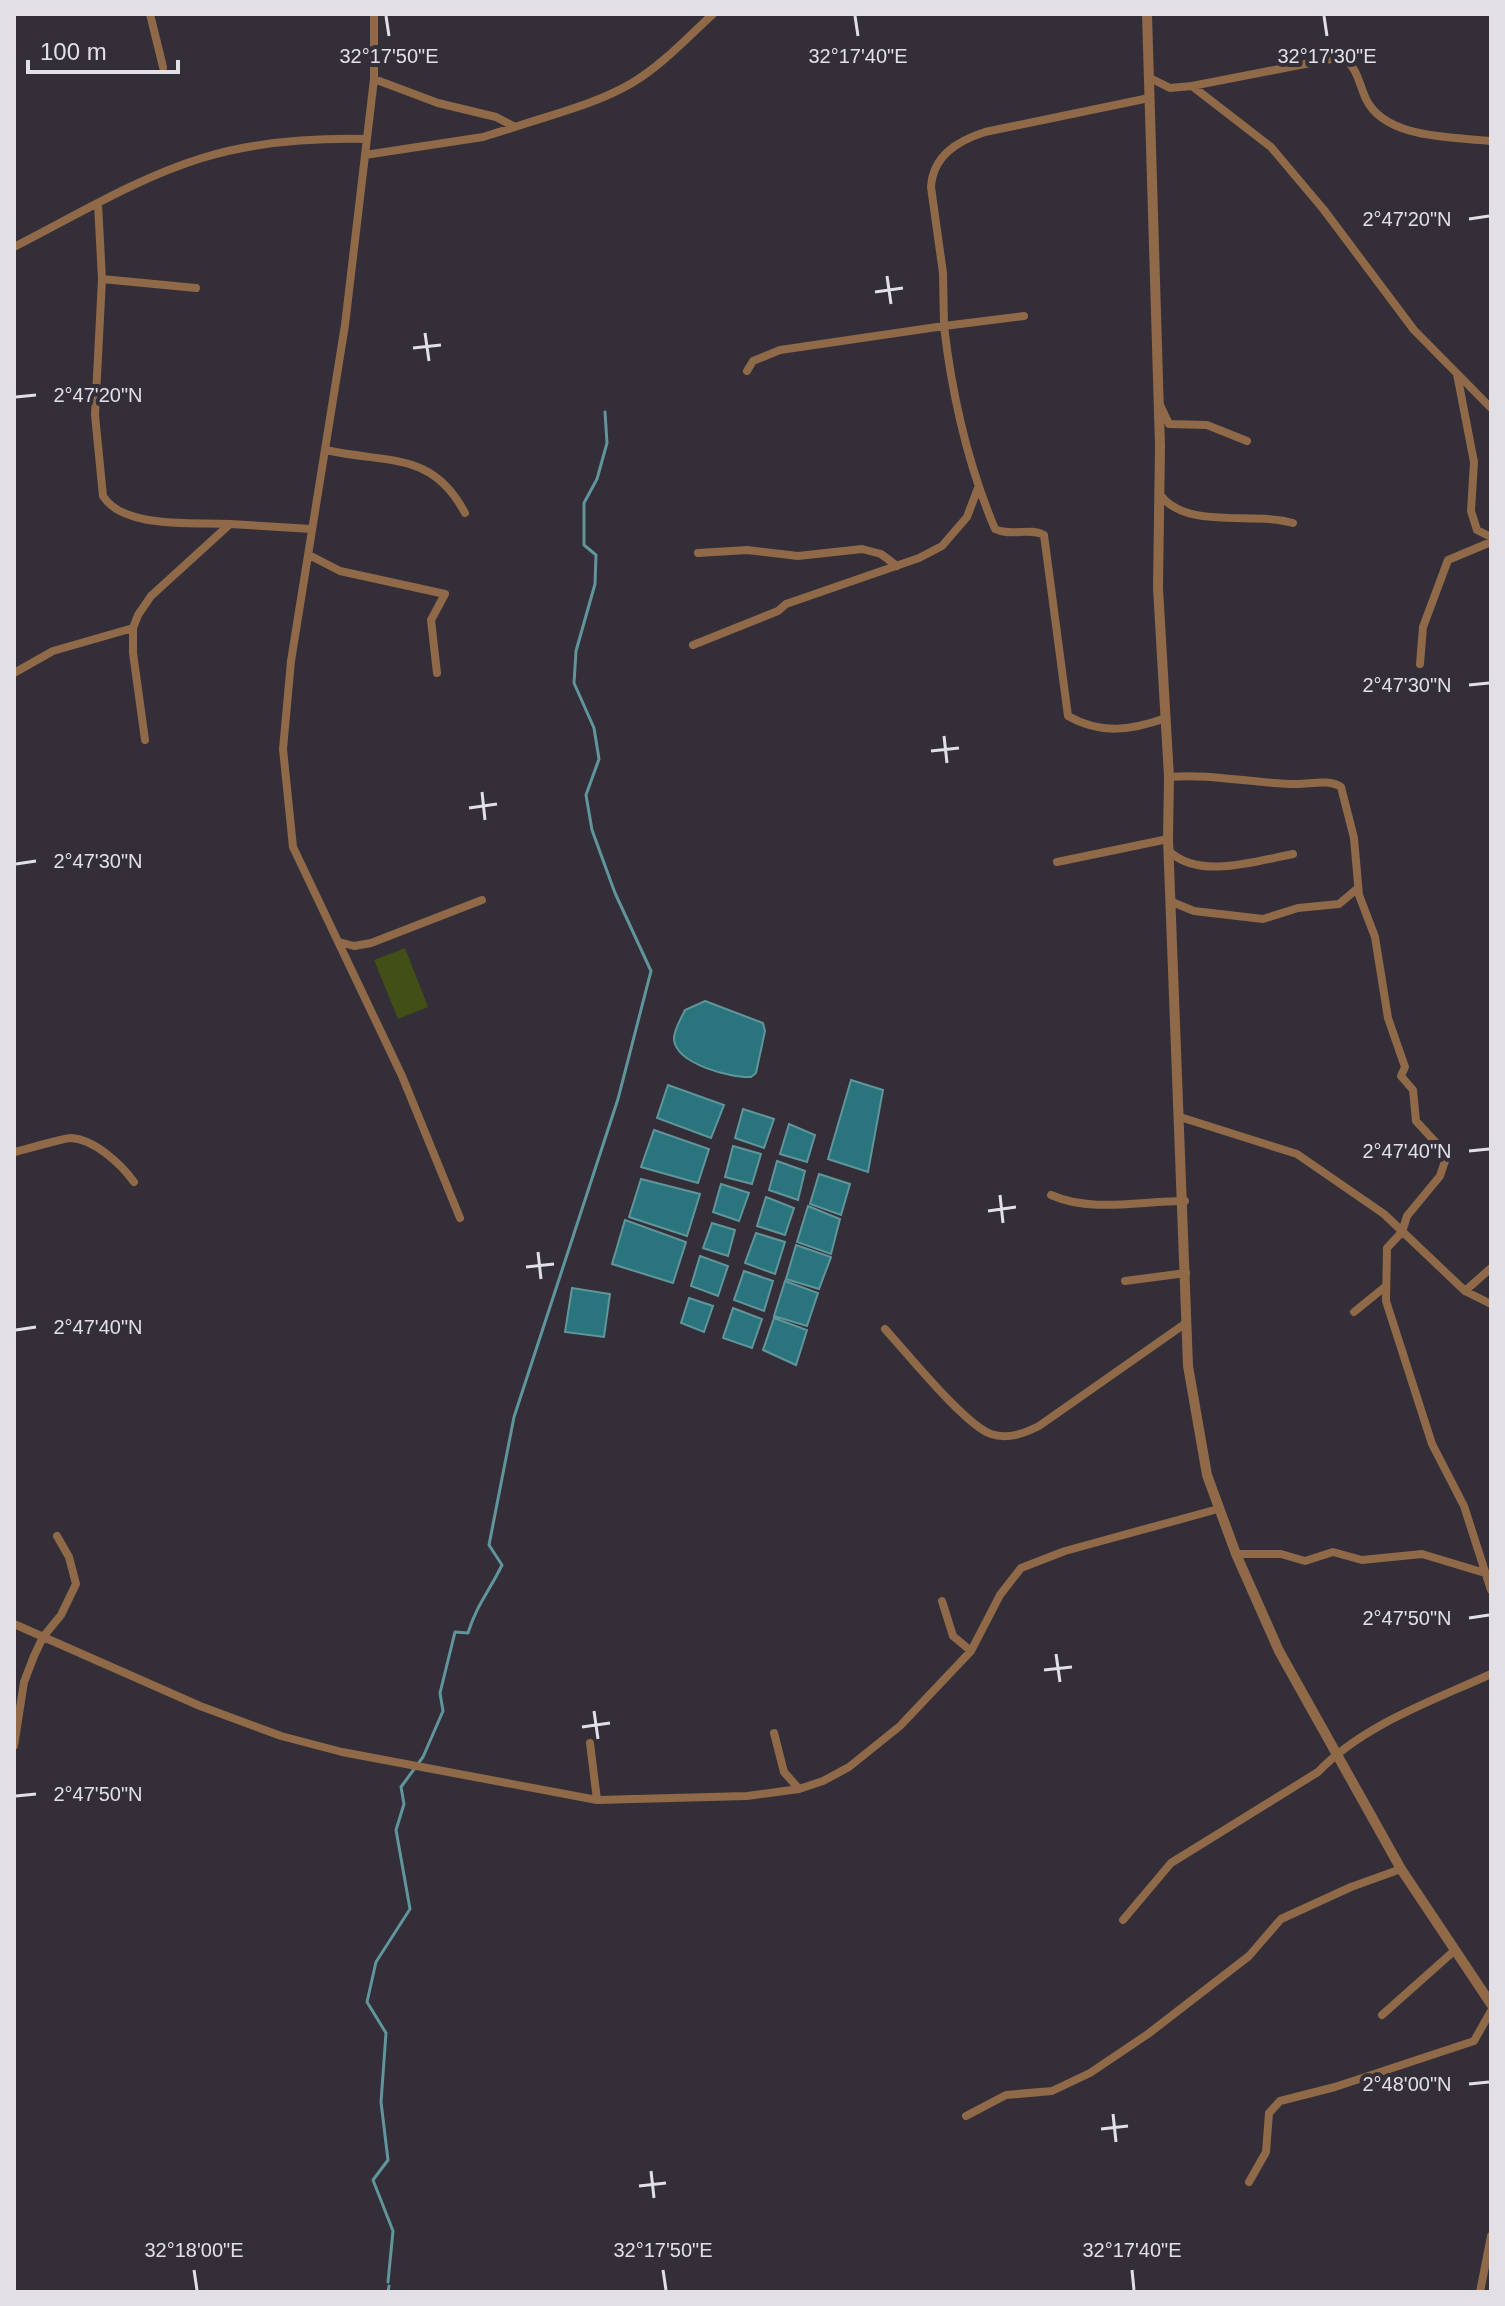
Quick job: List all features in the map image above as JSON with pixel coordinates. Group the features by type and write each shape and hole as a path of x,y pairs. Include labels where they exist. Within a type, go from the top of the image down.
{"street":[{"path":"150,14 163,67"},
{"path":"374,14 374,79 326,450 285,713 284,786 293,847 402,1076 460,1218"},
{"path":"365,155 483,137 582,105 631,83 651,70 713,14"},
{"path":"1147,14 1158,401 1158,588 1169,777 1168,839 1185,1201 1188,1366 1207,1475 1269,1632 1401,1869 1491,2004"},
{"path":"1150,78 1170,88 1192,86 1341,57 1351,64 1366,100 1383,120 1404,128 1491,141"},
{"path":"374,79 438,103 496,117 515,127"},
{"path":"1192,86 1271,147 1324,210 1414,330 1491,408"},
{"path":"1149,98 968,138 942,157 932,175 931,187 943,273 944,326 955,396 979,488 995,529 1044,535 1068,716 1113,730 1138,728 1166,718"},
{"path":"14,247 179,166 223,152 367,139"},
{"path":"98,204 102,279 95,415 103,496 110,507 127,517 312,529"},
{"path":"102,279 196,288"},
{"path":"747,371 753,361 780,350 1024,316"},
{"path":"1420,664 1423,627 1448,560 1491,540 1477,530 1472,518 1474,462 1456,373"},
{"path":"1158,401 1169,424 1207,425 1247,441"},
{"path":"326,450 427,469 446,482 465,513"},
{"path":"693,645 773,613 786,604 897,566 942,546 967,517 979,488"},
{"path":"1158,492 1167,506 1180,512 1250,520 1277,518 1293,523"},
{"path":"145,740 133,628 151,596 230,524"},
{"path":"698,553 747,550 798,556 862,549 881,554 897,566"},
{"path":"309,555 340,571 445,594 431,620 437,673"},
{"path":"14,673 60,648 133,628"},
{"path":"1169,777 1193,775 1274,784 1338,784 1354,838 1358,888 1375,937 1388,1018 1405,1067 1401,1076 1413,1090 1416,1121 1439,1146 1445,1161 1444,1170 1432,1190 1405,1219 1402,1232 1387,1248 1388,1309 1432,1444 1464,1506 1491,1590"},
{"path":"1057,862 1168,839"},
{"path":"1169,851 1182,863 1210,866 1293,854"},
{"path":"1172,902 1194,911 1263,919 1298,908 1339,904 1358,888"},
{"path":"338,942 347,946 371,943 482,900"},
{"path":"1180,1117 1297,1154 1384,1214 1465,1291 1491,1304"},
{"path":"14,1152 64,1139 80,1140 118,1163 134,1182"},
{"path":"1051,1195 1103,1207 1136,1201 1185,1201"},
{"path":"1465,1291 1491,1268"},
{"path":"1125,1281 1186,1273"},
{"path":"1354,1312 1386,1286"},
{"path":"885,1329 971,1420 988,1434 999,1436 1025,1433 1039,1426 1186,1323"},
{"path":"14,1624 200,1706 313,1745 597,1800 747,1796 799,1789 849,1767 900,1726 971,1651 1000,1595 1021,1568 1051,1556 1218,1509"},
{"path":"14,1746 24,1682 43,1637 61,1615 76,1584 69,1557 57,1536"},
{"path":"1236,1554 1281,1554 1305,1561 1333,1552 1362,1560 1422,1554 1485,1573"},
{"path":"942,1601 953,1636 971,1651"},
{"path":"1123,1920 1171,1863 1318,1772 1336,1753 1383,1725 1491,1674"},
{"path":"774,1733 784,1772 799,1789"},
{"path":"590,1743 597,1800"},
{"path":"966,2116 1006,2095 1052,2091 1090,2073 1170,2018 1249,1956 1281,1919 1341,1891 1401,1869"},
{"path":"1382,2015 1454,1951"},
{"path":"1249,2182 1266,2152 1269,2113 1280,2101 1335,2087 1474,2041 1491,2011"},
{"path":"1480,2292 1491,2236"}],"green space":[{"path":"405,948 428,1007 398,1019 374,960"}],"water":[{"path":"705,1001 763,1023 765,1031 756,1073 751,1077 706,1068 677,1049 675,1033 685,1010"},
{"path":"851,1080 883,1090 868,1172 828,1159"},
{"path":"668,1085 724,1105 711,1138 657,1118"},
{"path":"743,1109 774,1119 764,1148 735,1138"},
{"path":"789,1124 815,1135 807,1162 780,1154"},
{"path":"654,1130 709,1149 698,1183 641,1167"},
{"path":"733,1146 761,1154 752,1184 725,1177"},
{"path":"777,1161 805,1171 798,1200 769,1190"},
{"path":"819,1174 850,1184 841,1215 810,1204"},
{"path":"641,1179 700,1194 687,1236 629,1217"},
{"path":"721,1184 749,1193 739,1221 713,1212"},
{"path":"766,1197 794,1208 785,1235 757,1226"},
{"path":"808,1206 840,1219 831,1254 797,1242"},
{"path":"625,1220 686,1242 673,1283 612,1264"},
{"path":"712,1223 735,1230 728,1256 703,1248"},
{"path":"756,1233 785,1242 775,1274 745,1263"},
{"path":"796,1245 831,1257 819,1289 786,1279"},
{"path":"700,1256 728,1266 718,1296 691,1286"},
{"path":"744,1271 773,1281 764,1311 734,1300"},
{"path":"785,1281 818,1293 807,1326 774,1316"},
{"path":"572,1288 610,1294 604,1337 565,1332"},
{"path":"689,1298 713,1306 704,1332 681,1323"},
{"path":"733,1308 762,1319 752,1348 723,1338"},
{"path":"774,1318 807,1330 796,1365 763,1350"}],"waterway":[{"path":"388,2282 393,2231 373,2180 388,2160 381,2102 386,2033 367,2002 376,1962 410,1909 396,1830 404,1804 401,1787 423,1757 443,1711 440,1693 455,1632 468,1633 502,1565 489,1545 514,1417 618,1099 651,971 615,893 592,830 586,795 599,759 594,728 574,683 576,651 595,584 596,555 584,545 584,503 597,479 607,443 605,412"},
{"path":"388,2292 389,2286"}]}
